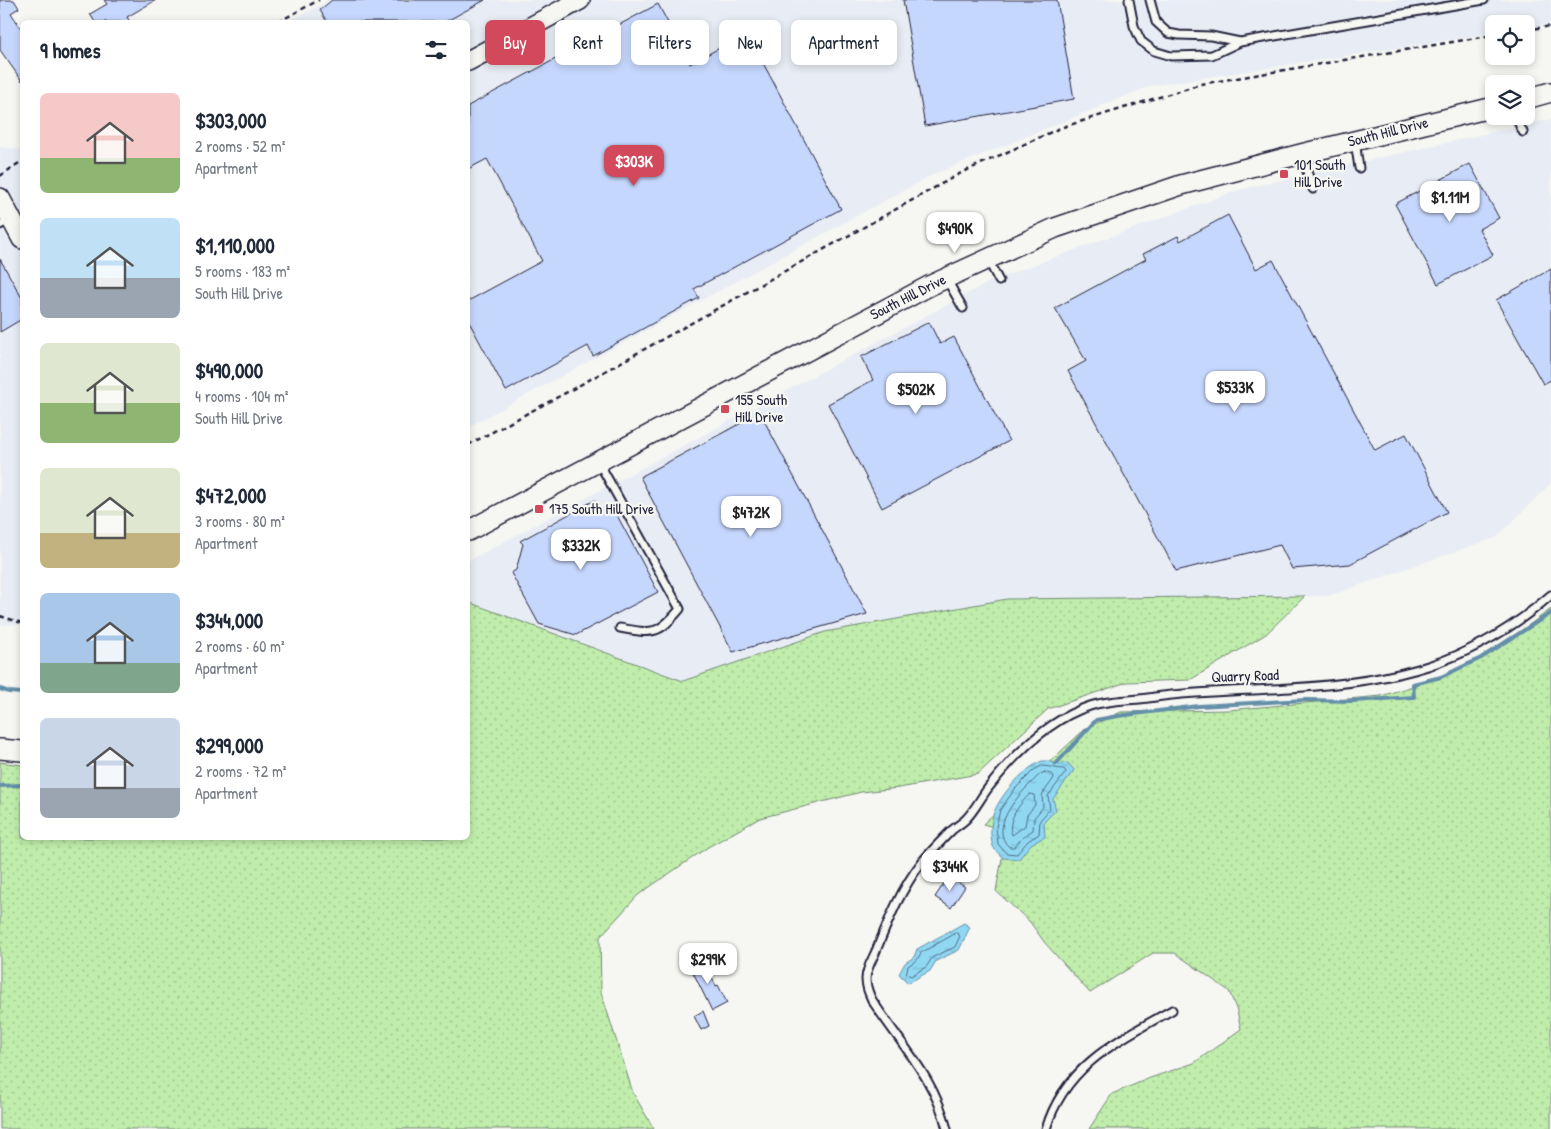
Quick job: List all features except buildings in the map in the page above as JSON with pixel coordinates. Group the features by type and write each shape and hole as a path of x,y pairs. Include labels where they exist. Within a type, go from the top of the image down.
{"street":[{"path":"470,60 580,0"},
{"path":"1535,96 1551,92"},
{"name":"South Hill Drive","path":"470,530 945,277 1055,228 1181,185 1355,140 1485,109"},
{"path":"0,198 6,222 20,237"},
{"path":"0,749 20,751"}],"lane":[{"path":"1129,0 1134,26 1141,41 1154,51 1171,56 1212,55 1240,42 1484,0"},
{"path":"1150,0 1156,22 1168,33 1211,36 1240,42"},
{"path":"1520,125 1523,132"},
{"path":"1355,140 1359,168"},
{"path":"1301,154 1313,190"},
{"path":"987,258 999,281"},
{"path":"945,277 963,308"},
{"path":"598,461 680,609 665,627 646,633 620,628"},
{"name":"Quarry Road","path":"947,1129 944,1114 923,1072 872,1000 866,980 868,968 895,906 923,862 938,844 966,819 989,787 1028,745 1058,721 1090,706 1181,694 1330,685 1405,674 1429,667 1475,648 1519,621 1551,594"},
{"path":"1046,1129 1057,1102 1069,1084 1089,1062 1113,1044 1172,1010"}],"path":[{"path":"282,20 319,0"},
{"path":"1535,29 1551,26"},
{"path":"470,444 580,385 961,173 1060,128 1201,84 1485,37"},
{"path":"0,176 20,162"},
{"path":"0,616 20,622"}],"shaded area":[{"path":"327,0 1551,0 1551,24 1535,26 1535,15 1485,15 1485,34 1150,86 932,175 470,426 470,20 291,20 323,4"},
{"path":"1551,119 1551,483 1497,537 1328,596 1007,599 825,632 683,681 470,603 470,560 993,280 1238,190 1525,125 1535,125 1535,123"},
{"path":"0,147 20,150 20,624 2,625 0,623"}],"green space":[{"path":"1305,596 1266,634 1190,680 1127,682 1048,709 978,774 899,788 861,792 760,818 708,847 638,895 600,937 601,992 633,1093 654,1129 0,1129 0,762 20,765 20,840 470,840 470,603 683,681 825,632 1007,599"},
{"path":"1551,609 1551,1129 1089,1129 1112,1094 1150,1078 1194,1063 1241,1029 1237,1011 1229,991 1175,953 1153,953 1090,993 1045,943 1030,922 996,891 1007,831 983,824 1086,728 1121,712 1228,710 1381,696 1445,676 1490,653"}],"water":[{"path":"1042,761 1056,764 1068,763 1074,770 1053,799 1056,810 1044,822 1045,837 1031,844 1019,859 1003,858 995,849 991,837 994,812 1004,794 1016,781 1035,764"},
{"path":"964,923 970,927 959,950 936,961 930,971 908,983 899,974 905,963 914,957 917,949"}],"waterway":[{"path":"1056,764 1096,720 1199,706 1306,700 1353,701 1414,697 1413,684 1441,677 1481,658 1551,613"},
{"path":"0,689 20,693"},
{"path":"0,786 20,785"}],"place":[{"name":"101 South Hill Drive","path":"1284,174"},
{"name":"155 South Hill Drive","path":"725,409"},
{"name":"175 South Hill Drive","path":"539,509"}]}
